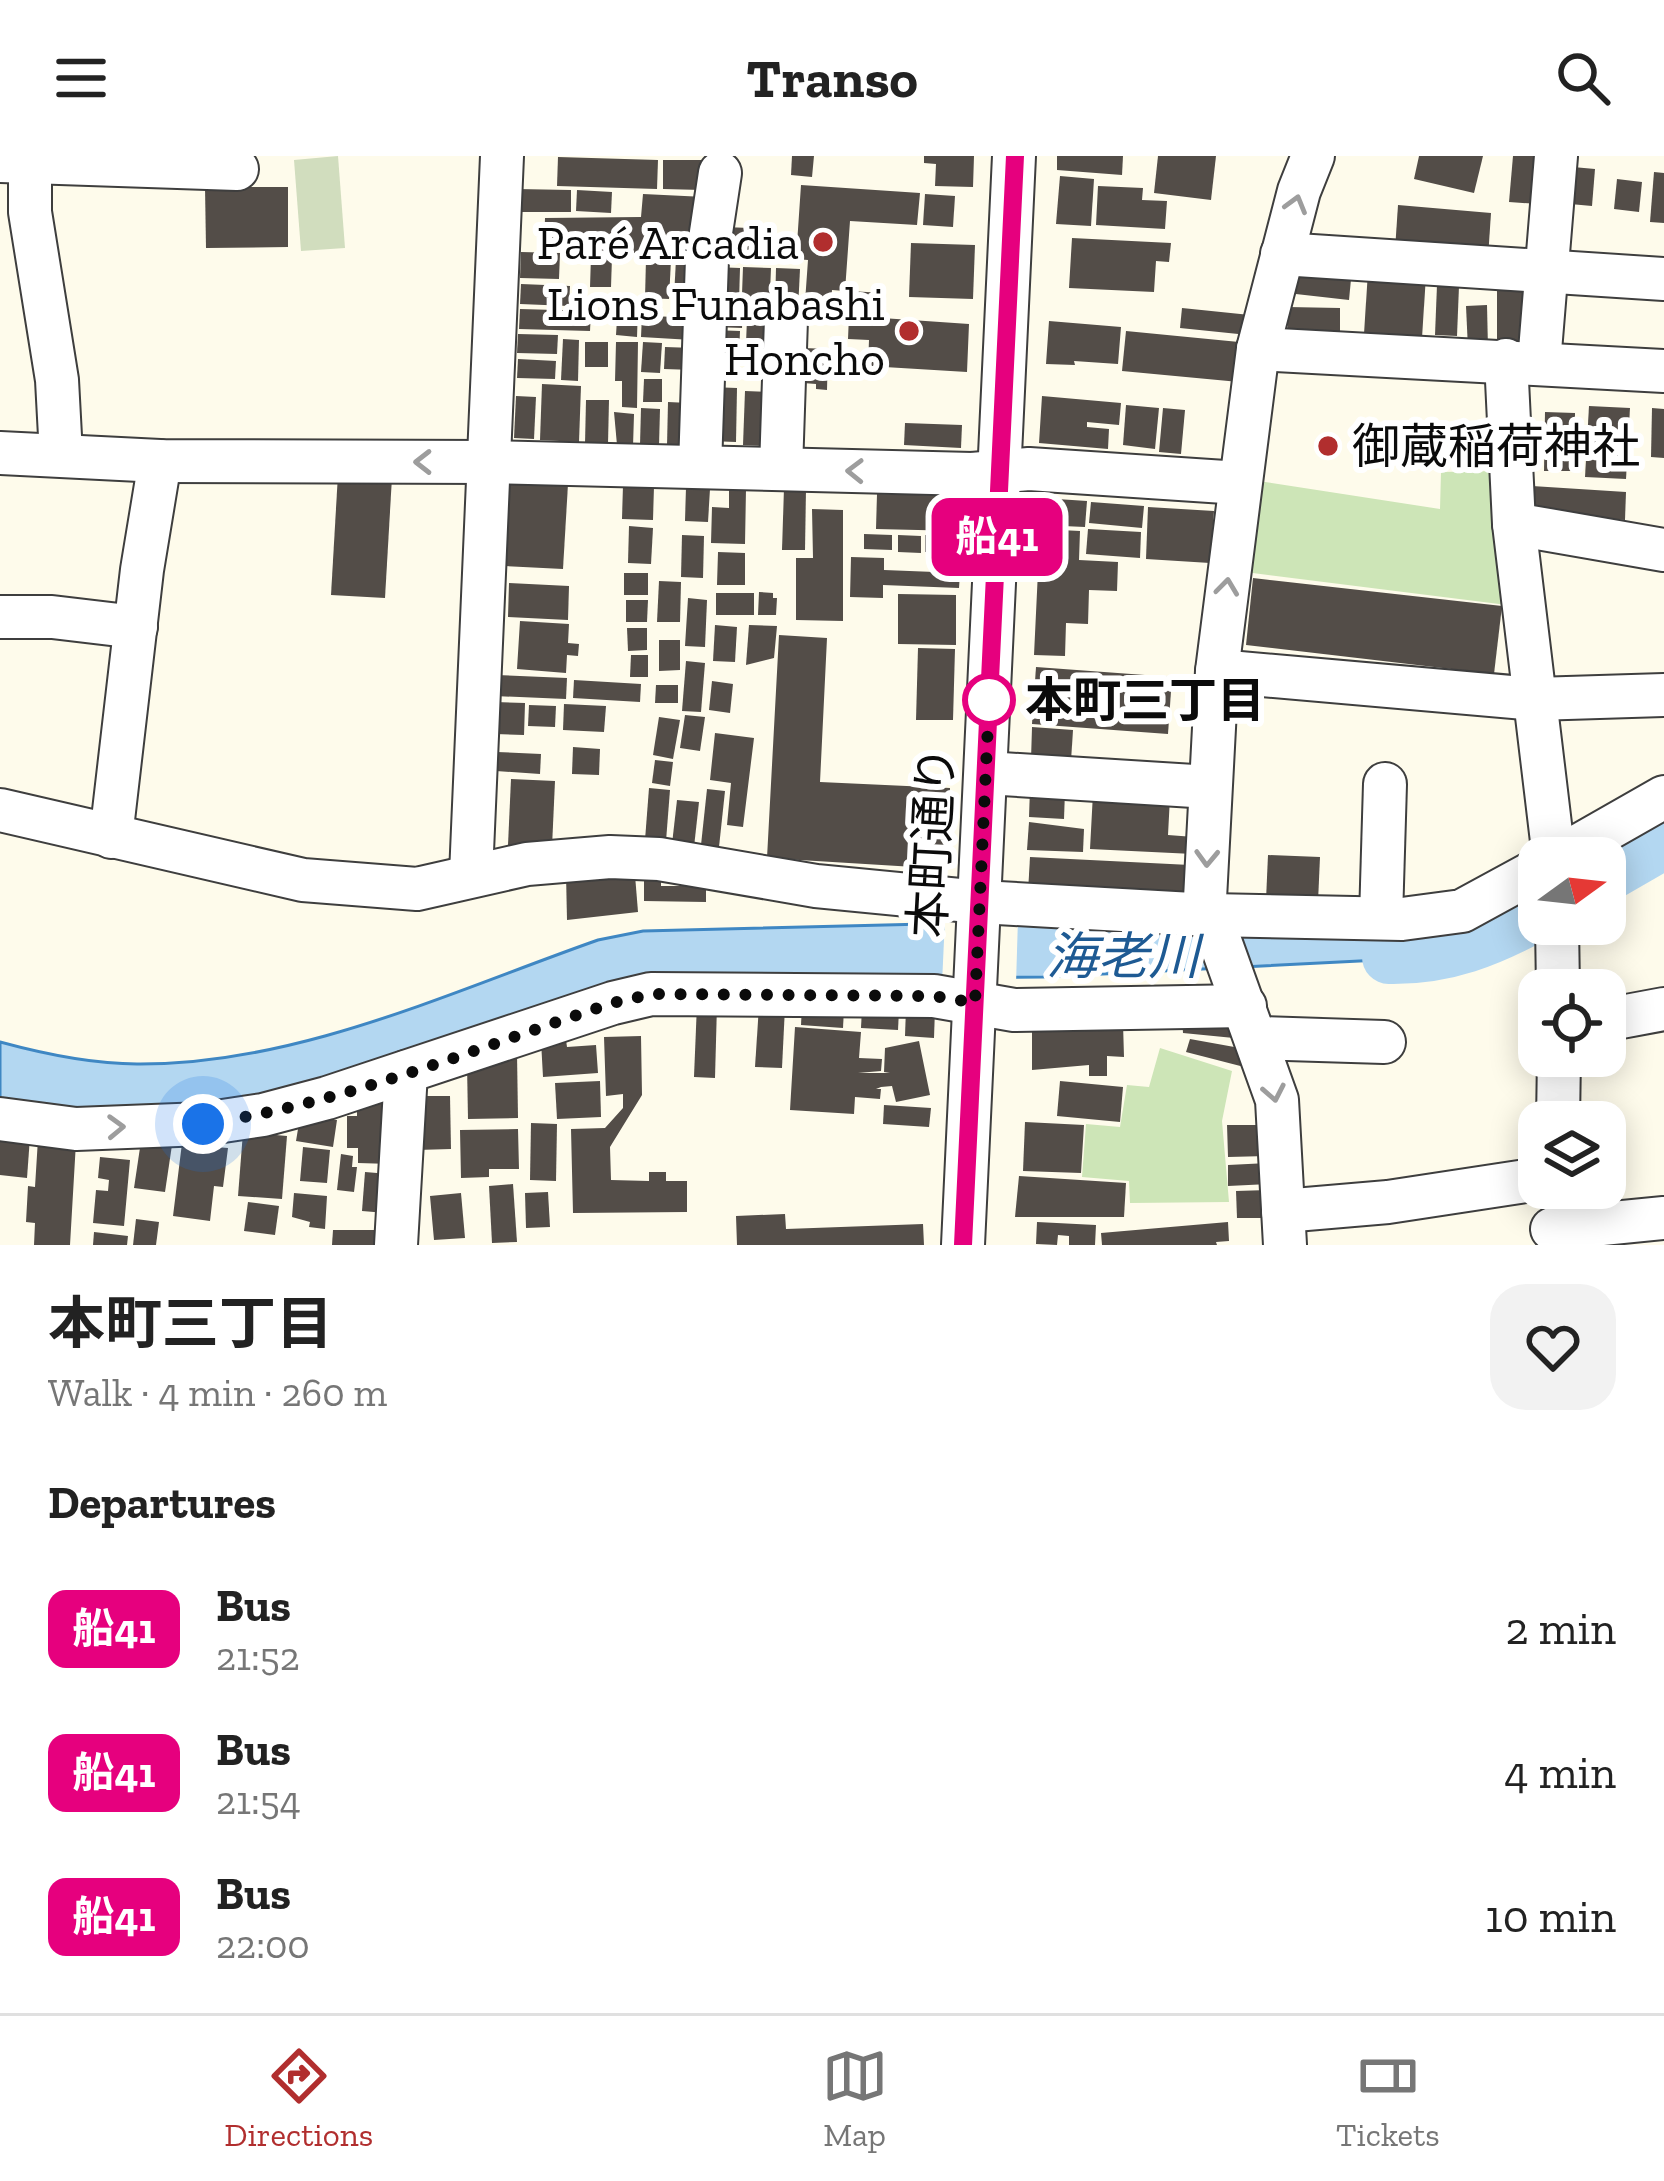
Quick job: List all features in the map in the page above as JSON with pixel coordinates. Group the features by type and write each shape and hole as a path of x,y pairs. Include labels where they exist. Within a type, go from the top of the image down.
{"street":[{"path":"471,875 502,156"},
{"name":"本町通り","path":"964,1245 1015,156"},
{"path":"1312,156 1258,349 1217,670 1205,899 1277,1100 1284,1228 1388,1202 1518,1182"},
{"path":"1553,837 1514,524 1523,362 1545,270 1556,156"},
{"path":"62,455 57,380 30,212 15,162 237,169"},
{"path":"700,467 706,259 720,173"},
{"path":"1282,254 1664,279"},
{"path":"781,470 786,320"},
{"path":"1258,349 1664,371"},
{"path":"0,452 160,461 1029,469 1240,483"},
{"path":"111,837 160,461"},
{"path":"1514,524 1664,550"},
{"path":"0,617 52,617 136,627"},
{"path":"1217,670 1535,699 1664,695"},
{"path":"986,773 1210,787"},
{"path":"1381,918 1385,784"},
{"path":"1593,837 1664,796"},
{"path":"0,810 303,880 417,890 471,875 568,861 658,859 980,909 1212,921 1437,917 1462,911 1518,880"},
{"path":"0,1119 76,1129 203,1124 263,1115 651,994 975,993 1014,1010 1246,1009 1384,1042"},
{"path":"1626,1016 1664,1009"},
{"path":"396,1245 406,1072"},
{"path":"1551,1221 1664,1217"}],"green space":[{"path":"338,156 345,248 301,251 294,160"},
{"path":"1494,471 1515,606 1245,572 1252,480 1440,509 1441,472"},
{"path":"1160,1048 1232,1071 1222,1121 1229,1202 1130,1203 1129,1181 1082,1177 1086,1124 1120,1127 1127,1085 1149,1087"}],"water":[{"path":"1045,921 1476,943 1439,957 1043,977 687,980 325,1087 145,1113 0,1104 0,1042 102,1062 197,1061 314,1039 598,940 643,931"}],"pier":[{"path":"945,918 1018,918 1016,984 942,984"}],"building":[{"path":"792,156 814,156 812,177 791,175"},
{"path":"924,156 974,156 973,187 935,186 936,164 924,163"},
{"path":"1057,156 1123,156 1122,175 1057,170"},
{"path":"1158,156 1216,156 1211,200 1154,193"},
{"path":"1419,156 1483,156 1474,193 1414,179"},
{"path":"1513,156 1543,156 1539,204 1509,202"},
{"path":"558,157 658,160 657,189 557,186"},
{"path":"663,160 703,160 702,190 663,189"},
{"path":"1573,167 1595,169 1592,206 1570,204"},
{"path":"1654,172 1664,173 1664,223 1650,222"},
{"path":"1060,176 1094,179 1091,226 1056,224"},
{"path":"1617,179 1642,182 1639,212 1614,209"},
{"name":"Paré Arcadia","path":"801,185 920,193 917,225 850,221 845,291 832,290 830,318 804,316 808,260 796,259"},
{"path":"1098,186 1143,188 1142,200 1167,201 1165,229 1096,225"},
{"path":"205,187 288,187 288,247 206,248"},
{"path":"517,189 571,190 571,212 517,212"},
{"path":"577,190 612,192 611,213 576,211"},
{"path":"643,194 705,197 699,256 544,249 545,218 641,217"},
{"path":"925,194 955,196 953,227 923,225"},
{"path":"1398,205 1491,213 1488,258 1395,250"},
{"path":"725,227 749,228 748,242 765,243 764,261 723,259"},
{"path":"775,235 792,235 792,260 775,259"},
{"path":"1072,238 1171,243 1169,262 1156,261 1154,292 1069,288"},
{"path":"911,243 975,245 973,299 909,297"},
{"path":"521,252 560,253 559,279 520,278"},
{"path":"591,256 612,257 611,287 590,287"},
{"path":"646,259 671,260 669,299 645,298"},
{"path":"676,259 697,260 694,298 674,297"},
{"path":"1290,263 1352,269 1349,300 1287,293"},
{"path":"714,267 740,268 739,302 712,301"},
{"path":"743,267 771,268 768,344 746,343 748,295 742,294"},
{"path":"776,268 800,269 798,310 775,309"},
{"path":"1368,271 1426,275 1422,338 1364,334"},
{"path":"521,284 570,286 569,306 520,304"},
{"path":"1437,285 1459,286 1457,336 1435,335"},
{"path":"1497,285 1531,286 1530,353 1497,353"},
{"name":"Lions Funabashi Honcho","path":"850,291 883,293 882,318 969,324 967,372 868,366 869,340 848,339"},
{"path":"671,302 694,303 692,340 641,337 642,315 671,317"},
{"path":"715,303 743,305 742,328 714,327"},
{"path":"618,304 638,305 637,337 616,335"},
{"path":"1487,305 1488,349 1468,349 1466,306"},
{"path":"1288,307 1340,308 1340,345 1287,344"},
{"path":"1182,308 1250,315 1248,335 1180,328"},
{"path":"520,309 591,311 590,331 519,329"},
{"path":"1049,321 1121,327 1118,364 1046,364"},
{"path":"713,330 740,331 738,381 711,380"},
{"path":"1126,331 1239,342 1239,382 1122,371"},
{"path":"518,334 558,335 557,354 517,353"},
{"path":"563,339 579,340 578,381 561,380"},
{"path":"585,342 608,342 608,367 585,367"},
{"path":"616,342 638,342 637,408 622,407 622,381 615,381"},
{"path":"643,342 662,343 660,373 641,372"},
{"path":"665,347 694,348 693,370 664,369"},
{"path":"804,348 828,349 827,390 803,383"},
{"path":"518,359 556,361 555,379 517,378"},
{"path":"644,379 662,379 662,402 643,402"},
{"path":"542,384 581,386 579,442 540,440"},
{"path":"710,387 737,388 736,442 709,441"},
{"path":"745,391 767,392 766,446 743,445"},
{"path":"516,396 536,397 534,439 514,438"},
{"path":"1042,396 1121,403 1119,425 1087,422 1087,427 1109,429 1108,449 1039,443"},
{"path":"586,400 609,400 608,444 585,444"},
{"path":"668,402 689,403 687,446 667,446"},
{"path":"1126,405 1159,408 1155,449 1123,445"},
{"path":"1589,406 1630,408 1626,479 1585,477"},
{"path":"641,408 660,409 659,446 640,445"},
{"path":"1163,408 1185,410 1181,454 1159,452"},
{"path":"1652,408 1664,409 1664,458 1651,457"},
{"path":"614,412 634,414 633,446 617,445"},
{"path":"1545,412 1575,413 1575,471 1544,471"},
{"path":"905,423 962,425 961,448 904,445"},
{"path":"338,474 392,477 385,598 331,595"},
{"path":"509,481 568,484 563,569 505,566"},
{"path":"623,485 654,486 653,520 622,519"},
{"path":"1532,486 1626,492 1625,520 1531,514"},
{"path":"686,487 710,489 708,522 685,521"},
{"path":"729,488 746,489 745,544 711,543 712,507 729,508"},
{"path":"784,488 806,489 805,550 782,550"},
{"path":"877,494 961,496 960,531 876,529"},
{"path":"1042,498 1087,501 1085,527 1041,525"},
{"path":"1091,502 1144,506 1142,528 1089,523"},
{"path":"1148,507 1214,511 1210,563 1146,559"},
{"path":"812,509 843,510 843,621 796,620 796,558 813,558"},
{"path":"629,526 653,528 651,564 628,563"},
{"path":"1040,529 1080,531 1079,560 1118,562 1117,591 1089,590 1088,624 1066,623 1065,656 1034,655"},
{"path":"1088,529 1141,532 1140,558 1086,554"},
{"path":"864,534 892,535 892,550 864,549"},
{"path":"682,535 704,536 703,578 681,577"},
{"path":"898,535 921,536 921,553 898,552"},
{"path":"925,535 957,536 956,553 925,552"},
{"path":"718,552 745,553 745,585 717,585"},
{"path":"851,557 884,558 884,570 960,573 959,588 883,585 883,598 850,597"},
{"path":"624,573 648,573 648,595 624,595"},
{"path":"1253,578 1502,606 1494,674 1246,645"},
{"path":"659,581 681,582 680,622 657,622"},
{"path":"509,583 569,586 568,620 508,617"},
{"path":"759,592 777,598 776,615 758,615"},
{"path":"716,593 754,593 754,615 716,615"},
{"path":"898,594 956,595 956,645 898,644"},
{"path":"688,598 707,600 705,647 685,646"},
{"path":"626,600 648,600 647,622 626,622"},
{"path":"520,621 569,624 568,643 579,644 578,656 567,655 566,673 517,669"},
{"path":"715,625 737,627 735,662 713,661"},
{"path":"749,625 777,626 774,658 746,665"},
{"path":"627,628 647,628 647,650 628,651"},
{"path":"779,635 827,638 820,782 950,788 947,869 767,858"},
{"path":"659,640 680,640 680,670 659,671"},
{"path":"918,648 955,649 953,720 916,720"},
{"path":"631,655 648,655 648,677 630,677"},
{"path":"686,661 705,663 701,712 682,711"},
{"path":"1036,667 1172,677 1168,734 1032,724"},
{"path":"496,675 567,678 566,699 495,696"},
{"path":"574,680 641,684 640,702 573,698"},
{"path":"712,681 733,684 730,713 709,710"},
{"path":"656,685 678,685 678,703 655,703"},
{"path":"495,702 525,703 524,735 495,734"},
{"path":"564,704 606,706 604,732 563,730"},
{"path":"529,705 556,706 555,727 528,726"},
{"path":"685,715 705,717 700,751 680,748"},
{"path":"659,717 680,720 673,759 653,755"},
{"path":"1032,727 1073,730 1071,761 1031,759"},
{"path":"715,733 754,738 743,827 727,825 731,783 710,780"},
{"path":"573,747 600,749 599,775 572,774"},
{"path":"497,752 541,754 540,774 496,771"},
{"path":"655,760 673,762 670,786 652,783"},
{"path":"511,779 555,781 552,847 508,845"},
{"path":"649,788 670,790 666,841 645,840"},
{"path":"707,789 725,791 719,847 701,845"},
{"path":"1030,789 1065,791 1064,819 1029,817"},
{"path":"1093,793 1170,797 1168,835 1194,837 1193,854 1090,849"},
{"path":"677,800 699,802 694,847 672,844"},
{"path":"1029,822 1084,829 1083,852 1027,850"},
{"path":"1268,855 1320,857 1318,902 1266,900"},
{"path":"1030,857 1190,865 1188,900 1028,892"},
{"path":"566,874 635,875 638,912 567,920"},
{"path":"644,876 661,876 661,886 706,886 706,902 644,901"},
{"path":"697,1004 717,1005 715,1078 694,1077"},
{"path":"759,1006 785,1007 782,1068 755,1067"},
{"path":"802,1006 844,1009 843,1028 801,1025"},
{"path":"862,1008 899,1010 898,1030 861,1028"},
{"path":"906,1008 935,1009 934,1038 905,1036"},
{"path":"1241,1017 1244,1039 1183,1033 1182,1019"},
{"path":"1032,1023 1123,1023 1124,1057 1107,1056 1107,1076 1089,1076 1089,1065 1032,1070"},
{"path":"795,1027 861,1032 859,1058 882,1059 881,1071 858,1073 890,1073 884,1072 885,1048 919,1041 930,1095 896,1102 892,1086 881,1087 876,1089 881,1089 880,1099 855,1097 854,1114 790,1110"},
{"path":"641,1036 642,1095 610,1147 611,1180 649,1181 649,1172 666,1172 666,1181 687,1181 687,1212 573,1213 571,1129 605,1128 623,1108 623,1094 606,1096 604,1037"},
{"path":"1190,1039 1251,1050 1252,1069 1186,1052"},
{"path":"566,1040 567,1047 596,1045 598,1073 543,1077 541,1041"},
{"path":"517,1054 518,1118 468,1119 467,1065"},
{"path":"600,1081 601,1117 557,1119 555,1083"},
{"path":"1060,1081 1123,1087 1120,1122 1057,1116"},
{"path":"416,1096 450,1096 451,1149 417,1150"},
{"path":"357,1102 391,1103 391,1164 358,1163 358,1148 347,1148 347,1116 357,1116"},
{"path":"884,1105 931,1108 929,1127 883,1124"},
{"path":"316,1117 337,1120 333,1147 296,1141 299,1123 314,1125"},
{"path":"1025,1122 1084,1125 1081,1173 1023,1171"},
{"path":"531,1123 557,1124 556,1181 530,1180"},
{"path":"1227,1125 1266,1125 1267,1156 1228,1157"},
{"path":"518,1129 519,1169 489,1169 489,1177 461,1178 460,1130"},
{"path":"243,1132 287,1136 282,1199 238,1196"},
{"path":"0,1134 30,1137 27,1178 0,1175"},
{"path":"183,1135 217,1140 216,1147 228,1148 223,1187 214,1186 210,1221 173,1216"},
{"path":"38,1139 76,1142 70,1245 34,1245 35,1223 26,1222 28,1186 35,1187"},
{"path":"141,1141 172,1145 165,1192 134,1188"},
{"path":"303,1147 330,1150 327,1183 300,1181"},
{"path":"341,1154 353,1156 352,1167 357,1167 354,1192 337,1190"},
{"path":"100,1157 130,1160 124,1226 93,1223 96,1190 108,1191 109,1180 98,1178"},
{"path":"1268,1163 1269,1184 1228,1186 1228,1165"},
{"path":"365,1172 389,1174 386,1213 362,1211"},
{"path":"1019,1176 1126,1183 1124,1217 1015,1217"},
{"path":"513,1184 517,1242 492,1243 489,1186"},
{"path":"1268,1190 1269,1218 1237,1218 1236,1191"},
{"path":"548,1192 550,1227 526,1228 525,1193"},
{"path":"294,1193 327,1196 325,1229 292,1217"},
{"path":"461,1193 465,1238 434,1240 430,1196"},
{"path":"248,1202 279,1206 275,1235 244,1231"},
{"path":"785,1214 786,1229 923,1224 924,1245 737,1245 736,1216"},
{"path":"136,1219 159,1222 156,1245 133,1245"},
{"path":"1037,1222 1096,1225 1095,1245 1069,1245 1069,1236 1058,1235 1057,1245 1036,1244"},
{"path":"1228,1222 1229,1241 1217,1245 1102,1245 1101,1233"},
{"path":"333,1230 389,1230 389,1245 332,1245"},
{"path":"94,1232 128,1236 127,1245 93,1245"}],"waterway":[{"name":"海老川","path":"1626,864 1664,842"},
{"name":"海老川","path":"1389,957 1467,946 1518,924"}],"bus line":[{"name":"船41","path":"963,1245 1015,156"}],"place":[{"name":"Paré Arcadia","path":"823,242"},
{"name":"Lions Funabashi Honcho","path":"909,331"},
{"name":"御蔵稲荷神社","path":"1328,446"},
{"name":"本町三丁目","path":"989,700"}],"route":[{"path":"203,1124 327,1098 651,994 934,996 975,1003 990,681 989,700"}]}
